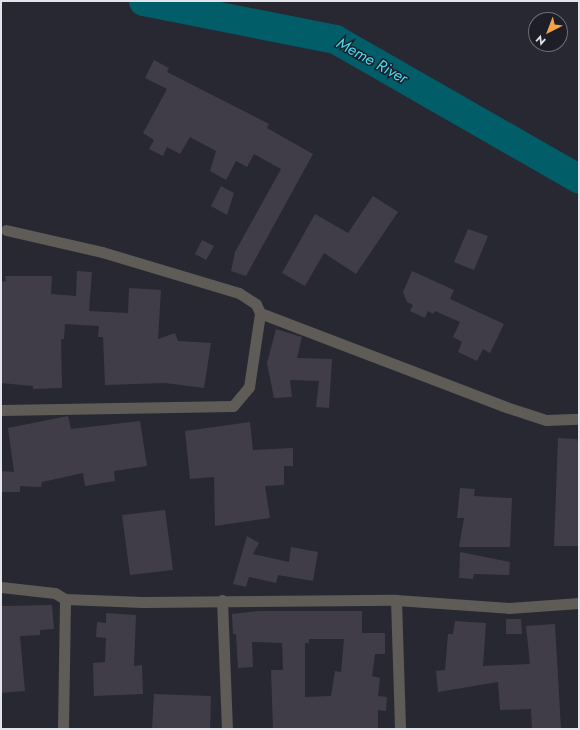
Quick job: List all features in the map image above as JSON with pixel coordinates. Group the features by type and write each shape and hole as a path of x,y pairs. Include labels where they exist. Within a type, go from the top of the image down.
{"street":[{"path":"1,410 233,406 249,387 260,312 256,304 239,293 102,252 6,230"},
{"path":"260,312 503,406 546,420 579,419"},
{"path":"1,587 55,593 65,599 143,602 222,600 396,600 509,608 579,603"},
{"path":"63,729 65,599"},
{"path":"222,600 227,729"},
{"path":"396,600 400,729"}],"building":[{"path":"154,60 169,68 167,72 269,124 267,128 313,154 246,276 231,271 235,252 281,169 254,154 247,167 236,161 226,180 210,171 216,151 190,137 180,154 167,147 163,156 149,149 154,140 143,133 167,89 145,78"},
{"path":"221,186 234,193 227,215 211,206"},
{"path":"373,196 398,212 356,274 324,253 305,286 282,273 315,214 348,233"},
{"path":"468,229 488,236 474,270 454,262"},
{"path":"202,240 214,246 206,260 195,254"},
{"path":"77,271 92,272 89,311 128,313 129,288 161,290 158,339 175,333 178,341 211,343 204,388 165,383 105,385 103,337 98,337 99,326 65,324 64,339 61,339 62,388 33,389 33,386 1,383 1,282 6,281 5,276 52,276 51,294 76,296"},
{"path":"412,271 454,290 450,299 504,324 490,353 483,349 477,361 458,352 462,342 453,337 460,322 435,311 433,314 428,311 425,318 410,311 413,305 407,302 403,292"},
{"path":"276,329 302,337 297,358 332,359 329,408 316,407 319,381 290,380 292,397 274,398 267,363"},
{"path":"68,416 71,429 140,421 147,466 114,471 115,481 85,486 83,473 42,482 41,487 20,486 20,492 1,492 1,471 14,472 8,428"},
{"path":"250,422 253,450 293,448 293,466 284,466 284,485 265,486 270,518 215,526 214,477 190,479 185,431"},
{"path":"558,438 577,439 579,447 578,546 554,546"},
{"path":"460,488 475,489 474,496 512,498 510,547 459,547 464,518 457,518"},
{"path":"165,510 173,570 130,575 122,515"},
{"path":"247,536 259,543 253,554 289,562 291,547 318,552 313,581 278,575 276,583 249,577 246,587 233,584"},
{"path":"460,552 510,562 509,575 474,574 473,579 459,578"},
{"path":"52,605 54,629 40,630 40,635 20,636 25,691 1,693 1,606"},
{"path":"259,611 362,611 362,633 385,633 385,654 375,654 372,676 380,678 378,696 387,697 386,711 378,710 378,729 273,729 271,670 283,670 282,643 252,642 253,667 238,668 236,634 233,634 232,614","holes":["309,639 344,639 341,672 335,671 331,696 305,697 305,643 309,643"]},
{"path":"106,613 136,615 134,666 142,665 143,694 94,696 93,663 105,662 106,638 96,637 97,622 106,623"},
{"path":"506,619 521,619 522,634 506,634"},
{"path":"455,621 486,623 483,666 530,664 526,626 555,624 561,729 532,729 531,709 500,710 498,682 438,692 436,671 445,670 448,634 453,634"},
{"path":"154,694 211,696 210,729 152,729"}],"waterway":[{"name":"Meme River","path":"143,1 335,39 579,179"}]}
